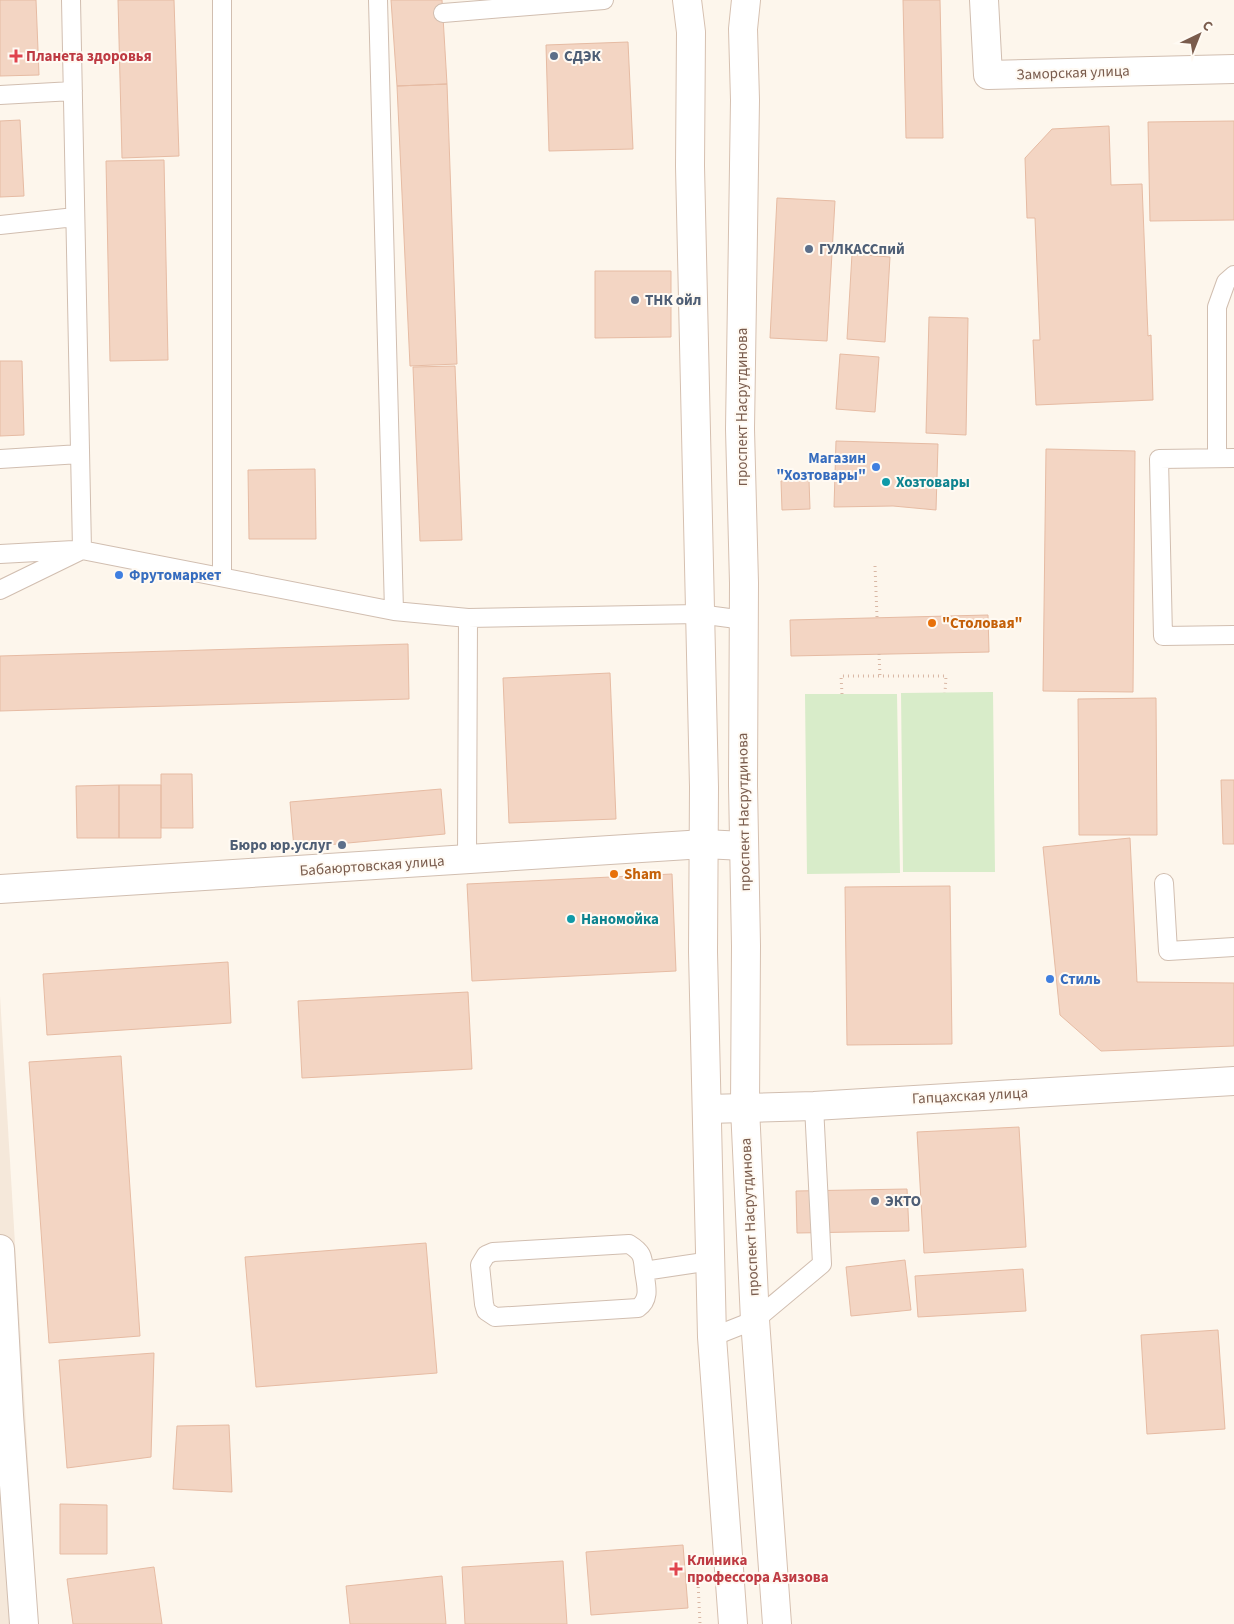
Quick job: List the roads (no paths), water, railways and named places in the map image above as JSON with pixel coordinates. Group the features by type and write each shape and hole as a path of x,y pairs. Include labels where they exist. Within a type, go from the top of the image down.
{"main road":[{"path":"687,0 691,32 690,166 704,787 703,952 712,1337 733,1624"},
{"name":"проспект Насрутдинова","path":"746,0 742,29 745,100 740,429 744,584 742,785 746,946 745,1108 755,1320 777,1624"},
{"name":"Заморская улица","path":"984,0 988,76 1234,69"},
{"name":"Бабаюртовская улица","path":"0,889 704,844 744,846"},
{"name":"Гапцахская улица","path":"707,1109 814,1106 1234,1081"},
{"path":"0,1249 5,1416 24,1624"}],"lane":[{"path":"71,0 82,550"},
{"path":"222,0 222,577"},
{"path":"378,0 385,17 394,611"},
{"path":"443,13 604,0"},
{"path":"0,95 73,91"},
{"path":"0,225 76,217"},
{"path":"1234,275 1226,282 1217,307 1226,458 1160,459 1163,636 1234,635"},
{"path":"0,459 80,454"},
{"path":"0,590 82,550"},
{"path":"0,554 82,550 394,611 468,618 699,614 744,620"},
{"path":"468,618 468,860"},
{"path":"1164,883 1168,951 1234,947"},
{"path":"712,1337 755,1320 822,1264 814,1106"},
{"path":"629,1244 638,1249 643,1257 644,1271 647,1296 644,1303 638,1308 495,1317 486,1311 480,1265 486,1255 493,1252 629,1244"},
{"path":"644,1271 711,1261"}],"place":[{"name":"Планета здоровья","path":"16,56"},
{"name":"СДЭК","path":"554,56"},
{"name":"ГУЛКАССпий","path":"809,249"},
{"name":"ТНК ойл","path":"635,300"},
{"name":"Магазин \"Хозтовары\"","path":"876,467"},
{"name":"Хозтовары","path":"886,482"},
{"name":"Фрутомаркет","path":"119,575"},
{"name":"\"Столовая\"","path":"932,623"},
{"name":"Бюро юр.услуг","path":"342,845"},
{"name":"Sham","path":"614,874"},
{"name":"Наномойка","path":"571,919"},
{"name":"Стиль","path":"1050,979"},
{"name":"ЭКТО","path":"875,1201"},
{"name":"Клиника профессора Азизова","path":"676,1569"}]}
